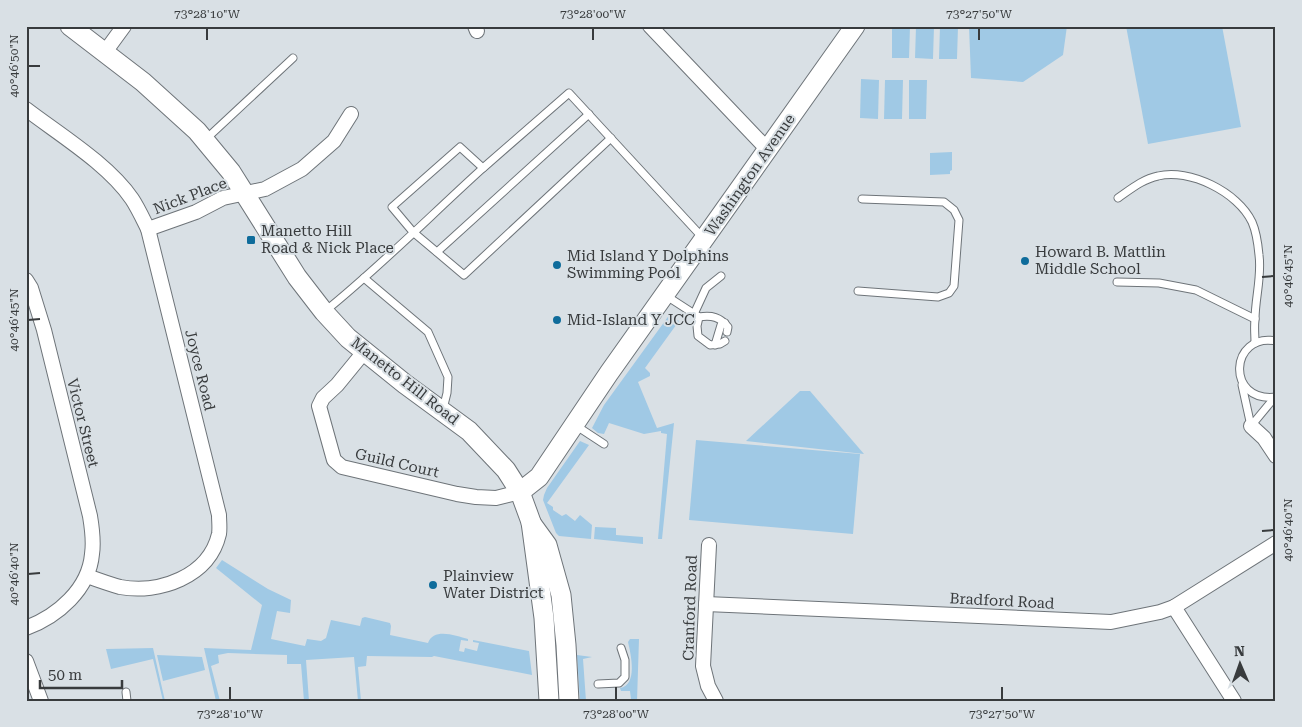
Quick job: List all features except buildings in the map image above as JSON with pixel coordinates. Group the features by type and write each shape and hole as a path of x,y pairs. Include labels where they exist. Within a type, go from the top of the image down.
{"main road":[{"name":"Manetto Hill Road","path":"70,26 143,82 205,140 231,172 297,277 324,312 364,352 469,431 506,470 520,492 530,522 544,618 549,701"},
{"name":"Washington Avenue","path":"520,492 539,477 855,26"},
{"name":"Manetto Hill Road","path":"530,522 547,545 561,595 569,701"},
{"path":"546,647 566,646"}],"street":[{"path":"105,52 124,26"},
{"path":"658,29 768,150"},
{"name":"Joyce Road","path":"26,109 99,164 119,183 131,198 148,230 219,515 219,533 214,547 201,566 190,575 171,583 149,588 121,587 87,576"},
{"name":"Nick Place","path":"148,230 196,212 223,198 265,189 302,169 334,141 351,114"},
{"name":"Victor Street","path":"26,280 31,288 44,330 90,516 92,555 87,576"},
{"name":"Guild Court","path":"364,352 337,385 323,398 319,406 334,460 342,467 457,494 496,498 520,492"},
{"path":"1251,426 1264,438 1276,456"},
{"name":"Bradford Road","path":"706,604 1091,622 1129,619 1174,607 1276,542"},
{"name":"Cranford Road","path":"710,545 703,666 708,686 716,701"},
{"path":"26,628 38,624 58,611 73,596 87,576"},
{"path":"1174,607 1234,701"},
{"path":"26,661 41,701"}],"lane":[{"path":"205,140 293,58"},
{"path":"324,312 569,93 704,239"},
{"path":"437,252 588,114"},
{"path":"483,168 460,147 392,207 413,232 464,275 611,138"},
{"path":"1118,198 1144,181 1159,176 1176,175 1196,178 1219,188 1240,205 1252,221 1260,256 1255,343"},
{"path":"858,292 938,297 949,293 954,286 959,220 954,210 944,202 862,199"},
{"path":"721,276 706,288 696,316 698,336 710,345 725,341"},
{"path":"364,278 428,332 448,376 448,393 442,412"},
{"path":"1116,282 1159,283 1196,290 1255,319"},
{"path":"665,295 696,316 719,318 728,327 727,332"},
{"path":"715,345 721,325 725,323"},
{"path":"1251,426 1239,373 1239,364 1242,355 1255,343 1264,340 1276,341"},
{"path":"1242,382 1248,390 1256,395 1266,398 1276,397"},
{"path":"1251,426 1276,397"},
{"path":"574,425 604,444"},
{"path":"598,684 619,683 625,677 625,660 622,648"},
{"path":"126,692 127,701"}],"shaded area":[{"path":"892,26 910,26 909,58 892,58"},
{"path":"916,26 934,26 933,59 915,58"},
{"path":"940,26 958,26 957,59 939,59"},
{"path":"969,26 1067,26 1063,55 1023,82 971,78"},
{"path":"1126,26 1222,26 1241,127 1148,144"},
{"path":"861,79 879,80 878,119 860,118"},
{"path":"885,80 903,80 902,119 884,119"},
{"path":"909,80 927,80 926,119 909,119"},
{"path":"952,152 952,170 950,174 930,175 930,153"},
{"path":"670,314 679,321 645,368 650,373 650,376 638,382 657,428 674,423 662,539 658,539 667,434 661,433 661,431 644,434 609,423 604,434 598,433 592,428 604,405"},
{"path":"800,391 810,391 864,454 746,441"},
{"path":"696,440 860,454 853,534 689,520"},
{"path":"580,441 589,445 547,503 562,516 566,514 575,521 580,515 592,525 591,539 559,536 556,533 543,500 547,488"},
{"path":"595,527 616,528 616,535 643,537 643,544 594,539"},
{"path":"222,560 268,589 291,600 290,613 277,611 271,639 305,646 307,639 321,641 326,638 331,620 360,626 362,618 365,617 390,623 390,635 428,643 435,635 440,634 468,639 468,641 461,640 459,651 464,652 465,648 477,651 479,643 473,642 473,640 529,651 532,675 434,656 367,656 366,666 358,667 361,701 358,701 354,657 306,660 309,701 304,701 301,664 287,664 287,655 228,653 218,655 219,663 211,666 220,701 216,701 204,648 251,650 262,605 216,568"},
{"path":"630,639 639,639 637,701 631,699 630,691 621,691 620,688 626,686 631,676 632,661 628,642"},
{"path":"153,648 165,701 163,701 153,659 111,669 106,649"},
{"path":"157,655 202,657 205,670 163,681"},
{"path":"577,655 592,657 583,659 586,701 580,701"}],"place":[{"name":"Manetto Hill Road & Nick Place","path":"251,240"},
{"name":"Howard B. Mattlin Middle School","path":"1025,261"},
{"name":"Mid Island Y Dolphins Swimming Pool","path":"557,265"},
{"name":"Mid-Island Y JCC","path":"557,320"},
{"name":"Plainview Water District","path":"433,585"}]}
